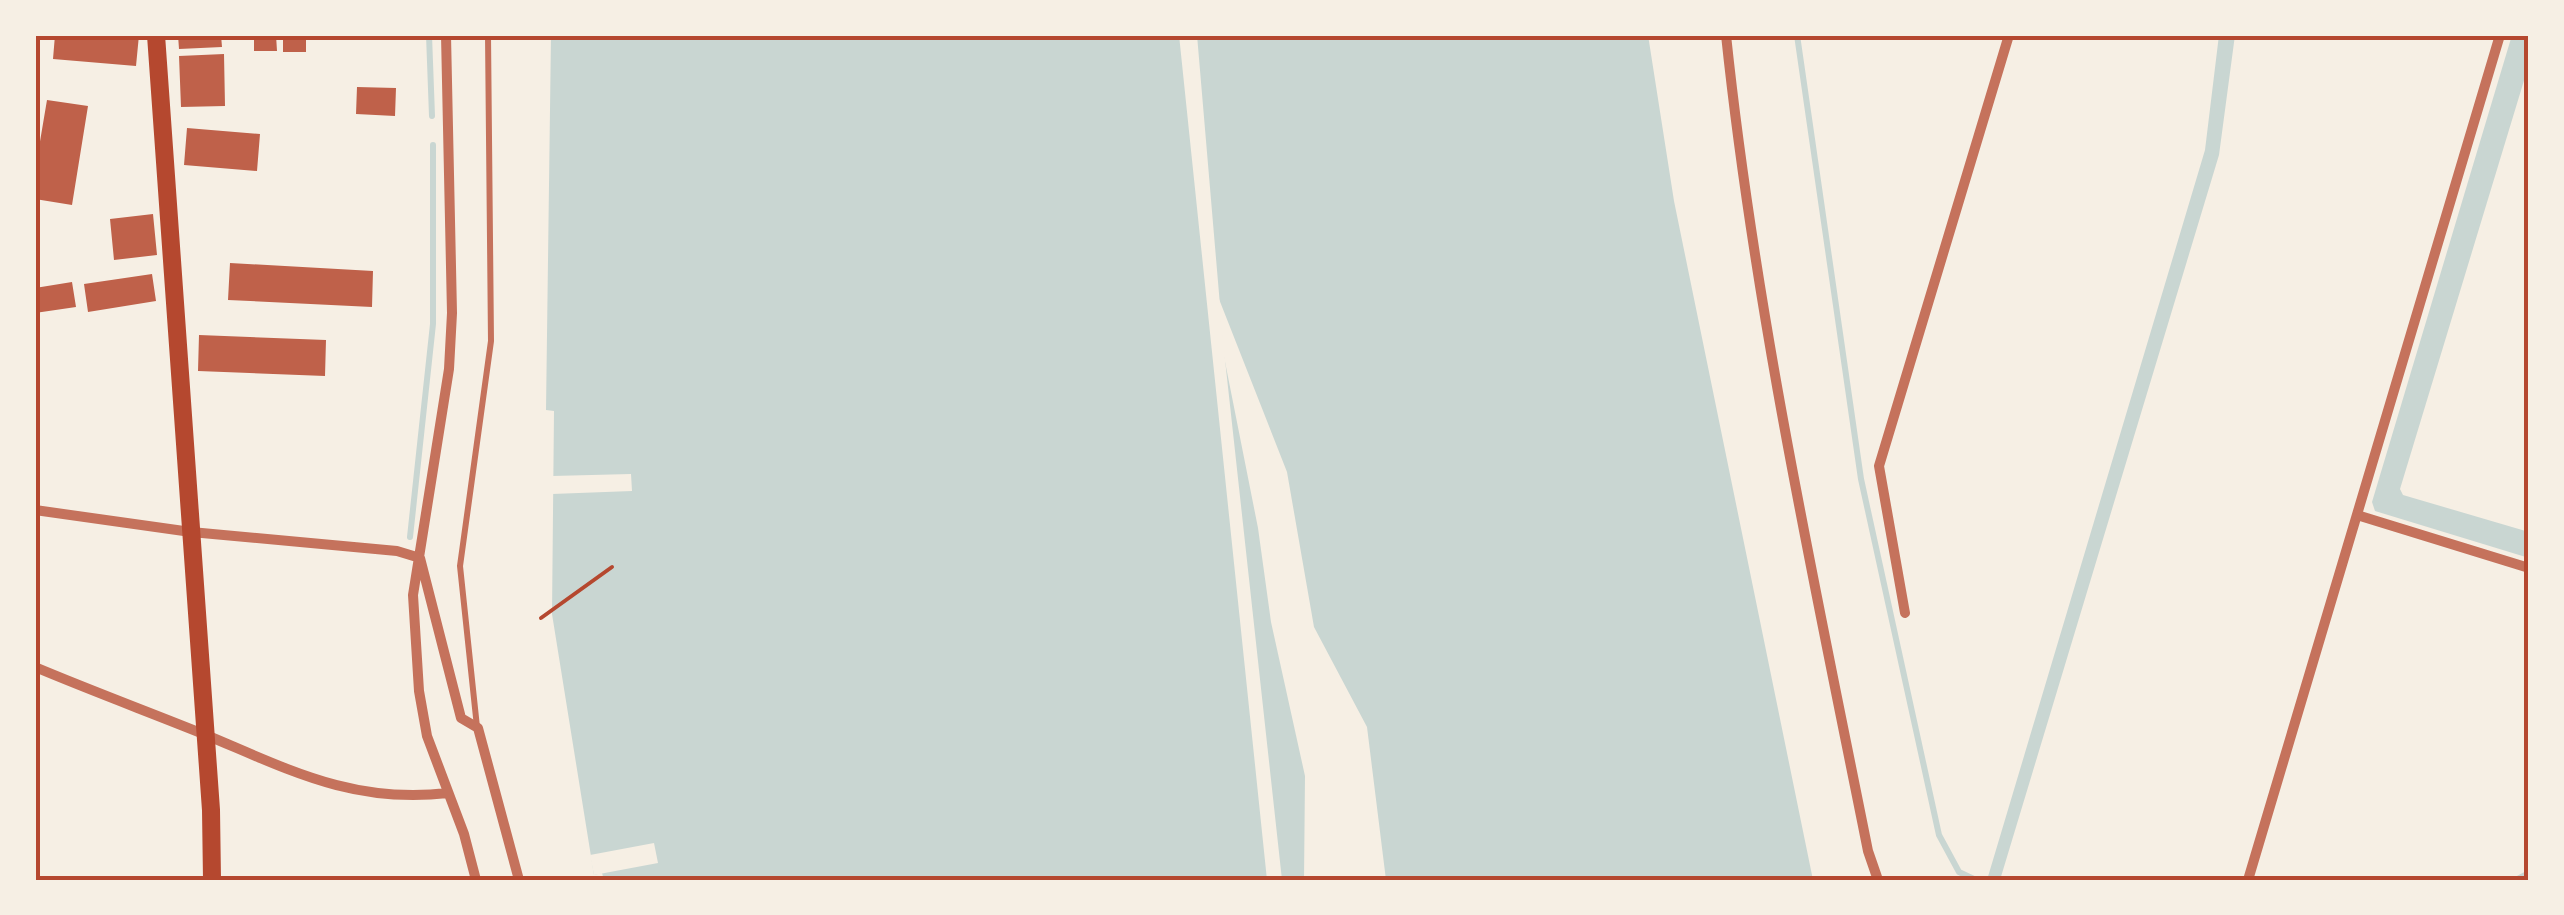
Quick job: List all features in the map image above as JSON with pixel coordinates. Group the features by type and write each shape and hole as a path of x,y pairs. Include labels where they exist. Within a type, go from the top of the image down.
{"main road":[{"path":"156,35 211,810 212,880"}],"street":[{"path":"446,35 450,350 413,595 419,691 427,736 464,834 476,880"},
{"path":"1726,35 1801,519 1868,852 1878,880"},
{"path":"1905,613 1878,466 2008,35"},
{"path":"2248,880 2500,35"},
{"path":"35,510 191,532 397,550 420,558"},
{"path":"2357,516 2529,568"},
{"path":"420,558 461,718 478,728 519,880"},
{"path":"35,667 298,776 356,792 448,794"}],"lane":[{"path":"478,728 460,566 491,341 488,35"}],"path":[{"path":"541,618 612,567"}],"shaded area":[{"path":"551,35 1648,35 1674,201 1813,880 1386,880 1367,727 1314,627 1287,472 1206,266 1258,528 1271,622 1305,776 1304,880 604,880 602,873 594,875 552,614 554,411 546,410"},
{"path":"2219,35 2235,35 2219,155 2000,880 1987,880 2205,150"},
{"path":"2512,35 2529,35 2529,64 2400,489 2403,495 2529,532 2529,558 2375,511 2372,502"}],"pier":[{"path":"1179,35 1197,35 1221,317 1220,314 1282,880 1267,880"},
{"path":"631,474 632,491 552,494 552,476"},
{"path":"654,843 658,863 594,875 590,855"}],"building":[{"path":"55,35 139,35 136,66 53,59"},
{"path":"178,35 221,35 222,47 179,49"},
{"path":"254,35 276,35 277,51 254,51"},
{"path":"283,35 306,35 306,52 283,52"},
{"path":"224,54 225,106 181,107 179,56"},
{"path":"357,87 396,88 395,116 356,114"},
{"path":"47,100 88,106 72,205 35,199 35,171"},
{"path":"187,128 260,134 257,171 184,165"},
{"path":"153,214 157,255 114,260 110,219"},
{"path":"230,263 373,271 372,307 228,300"},
{"path":"152,274 156,301 88,312 84,284"},
{"path":"72,282 76,307 35,313 35,288"},
{"path":"199,335 326,340 325,376 198,371"}],"waterway":[{"path":"429,35 432,116"},
{"path":"1797,35 1861,479 1939,835 1959,872 1976,880"},
{"path":"410,537 433,324 433,145"},
{"path":"2516,880 2529,873"}]}
